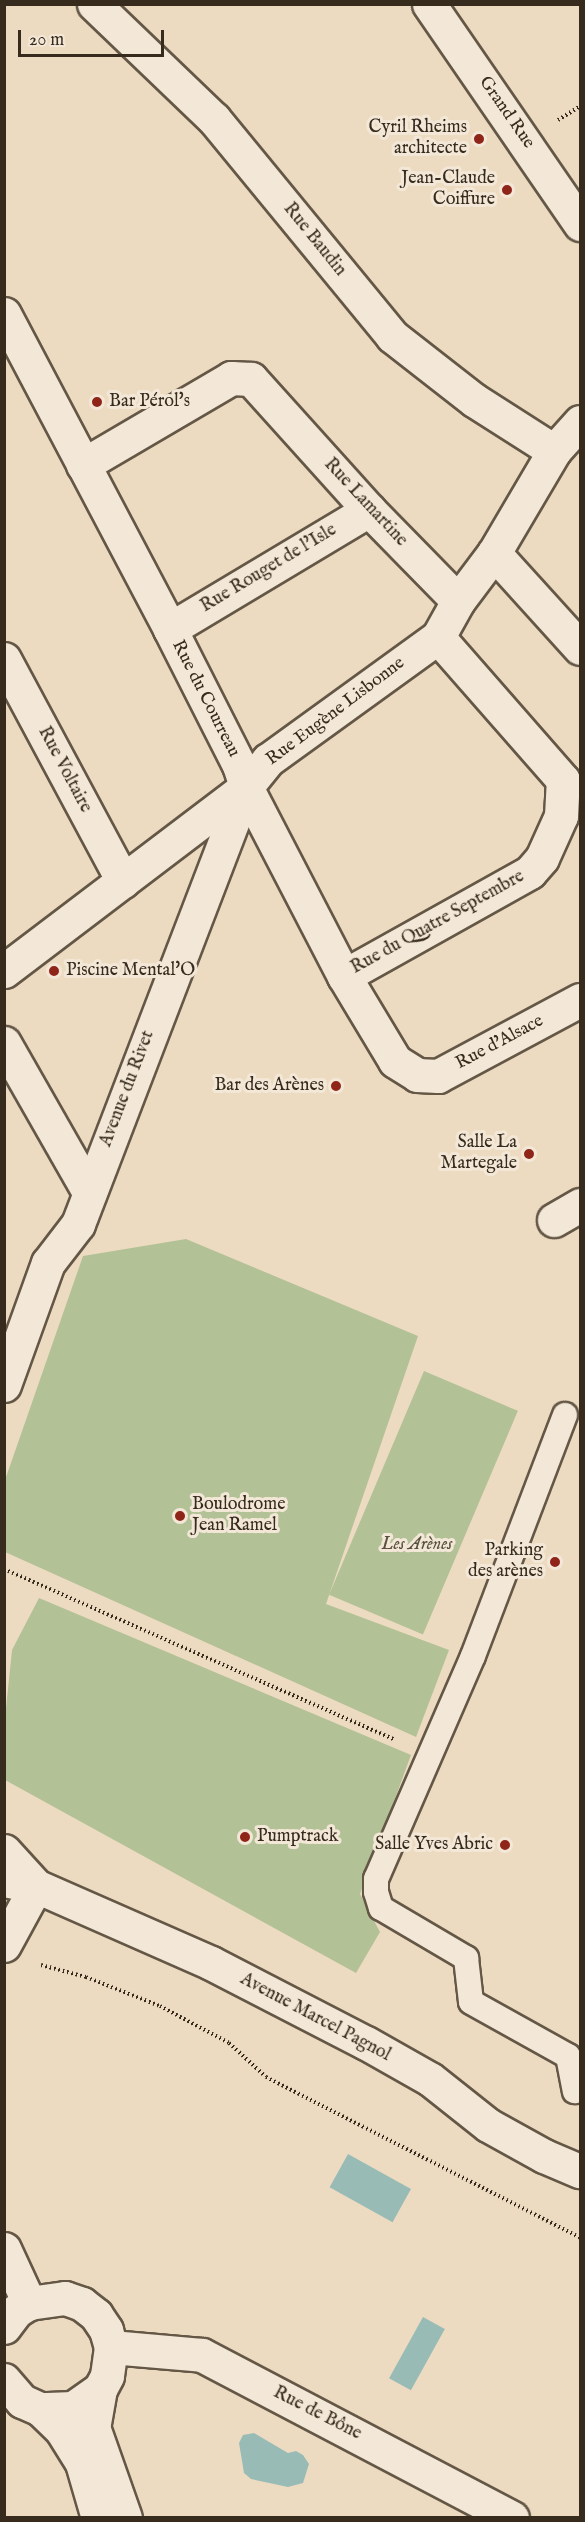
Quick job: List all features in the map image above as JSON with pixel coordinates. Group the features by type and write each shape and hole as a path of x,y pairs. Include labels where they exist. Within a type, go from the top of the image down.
{"street":[{"name":"Rue Baudin","path":"94,4 220,126 392,336 474,400 554,451"},
{"name":"Grand Rue","path":"429,4 580,224"},
{"name":"Rue du Courreau","path":"4,314 170,629 239,765 246,787 344,976 395,1061 417,1075"},
{"name":"Rue Lamartine","path":"83,465 231,378 251,379 369,510 458,601"},
{"name":"Rue Eugène Lisbonne","path":"4,971 246,787 268,760 438,637 458,601 494,553 554,451 580,422"},
{"name":"Rue Rouget de l'Isle","path":"170,629 369,510"},
{"path":"494,553 580,648"},
{"name":"Rue du Quatre Septembre","path":"344,976 530,873 542,858 561,816 563,780 438,637"},
{"name":"Rue Voltaire","path":"4,659 123,881"},
{"name":"Avenue du Rivet","path":"4,1385 48,1263 78,1224 246,787"},
{"name":"Rue d'Alsace","path":"417,1075 438,1076 580,1000"},
{"path":"4,1043 90,1192"},
{"name":"Avenue Marcel Pagnol","path":"4,1851 36,1886"},
{"name":"Avenue Marcel Pagnol","path":"4,1880 36,1886 211,1964 366,2043 430,2079 488,2125 544,2156 580,2171"},
{"path":"4,1945 36,1886"},
{"path":"4,2248 29,2303"},
{"path":"4,2327 29,2303 47,2298 82,2304 106,2330 111,2347 107,2376 100,2388 93,2427 125,2517"},
{"name":"Rue de Bône","path":"111,2347 202,2355 512,2517"},
{"path":"4,2380 22,2401 40,2409 61,2429 82,2463 98,2517"},
{"path":"40,2409 73,2408 100,2388"}],"lane":[{"path":"565,1415 430,1755 376,1879 381,1908 466,1958 471,2002 568,2056 575,2091"}],"path":[{"path":"4,1569 430,1755"},
{"path":"39,1964 86,1977 160,2006 229,2043 266,2077 580,2238"}],"green space":[{"name":"Boulodrome Jean Ramel","path":"186,1239 418,1336 326,1604 449,1650 416,1737 5,1552 5,1480 83,1256"},
{"name":"Les Arènes","path":"424,1371 518,1411 423,1635 329,1595"},
{"name":"Pumptrack","path":"39,1598 411,1755 360,1894 380,1932 356,1973 5,1780 5,1718 12,1650"}],"water":[{"path":"348,2154 411,2189 393,2222 330,2187"},
{"path":"423,2317 445,2329 411,2390 389,2378"},
{"path":"254,2433 288,2453 296,2451 303,2455 309,2464 303,2483 288,2487 251,2479 244,2473 239,2443 243,2435"}],"place":[{"name":"Cyril Rheims architecte","path":"479,139"},
{"name":"Jean-Claude Coiffure","path":"507,190"},
{"name":"Bar Pérol's","path":"97,402"},
{"name":"Piscine Mental'O","path":"54,971"},
{"name":"Bar des Arènes","path":"336,1086"},
{"name":"Salle La Martegale","path":"529,1154"},
{"name":"Boulodrome Jean Ramel","path":"180,1516"},
{"name":"Parking des arènes","path":"555,1562"},
{"name":"Pumptrack","path":"245,1837"},
{"name":"Salle Yves Abric","path":"505,1845"}]}
